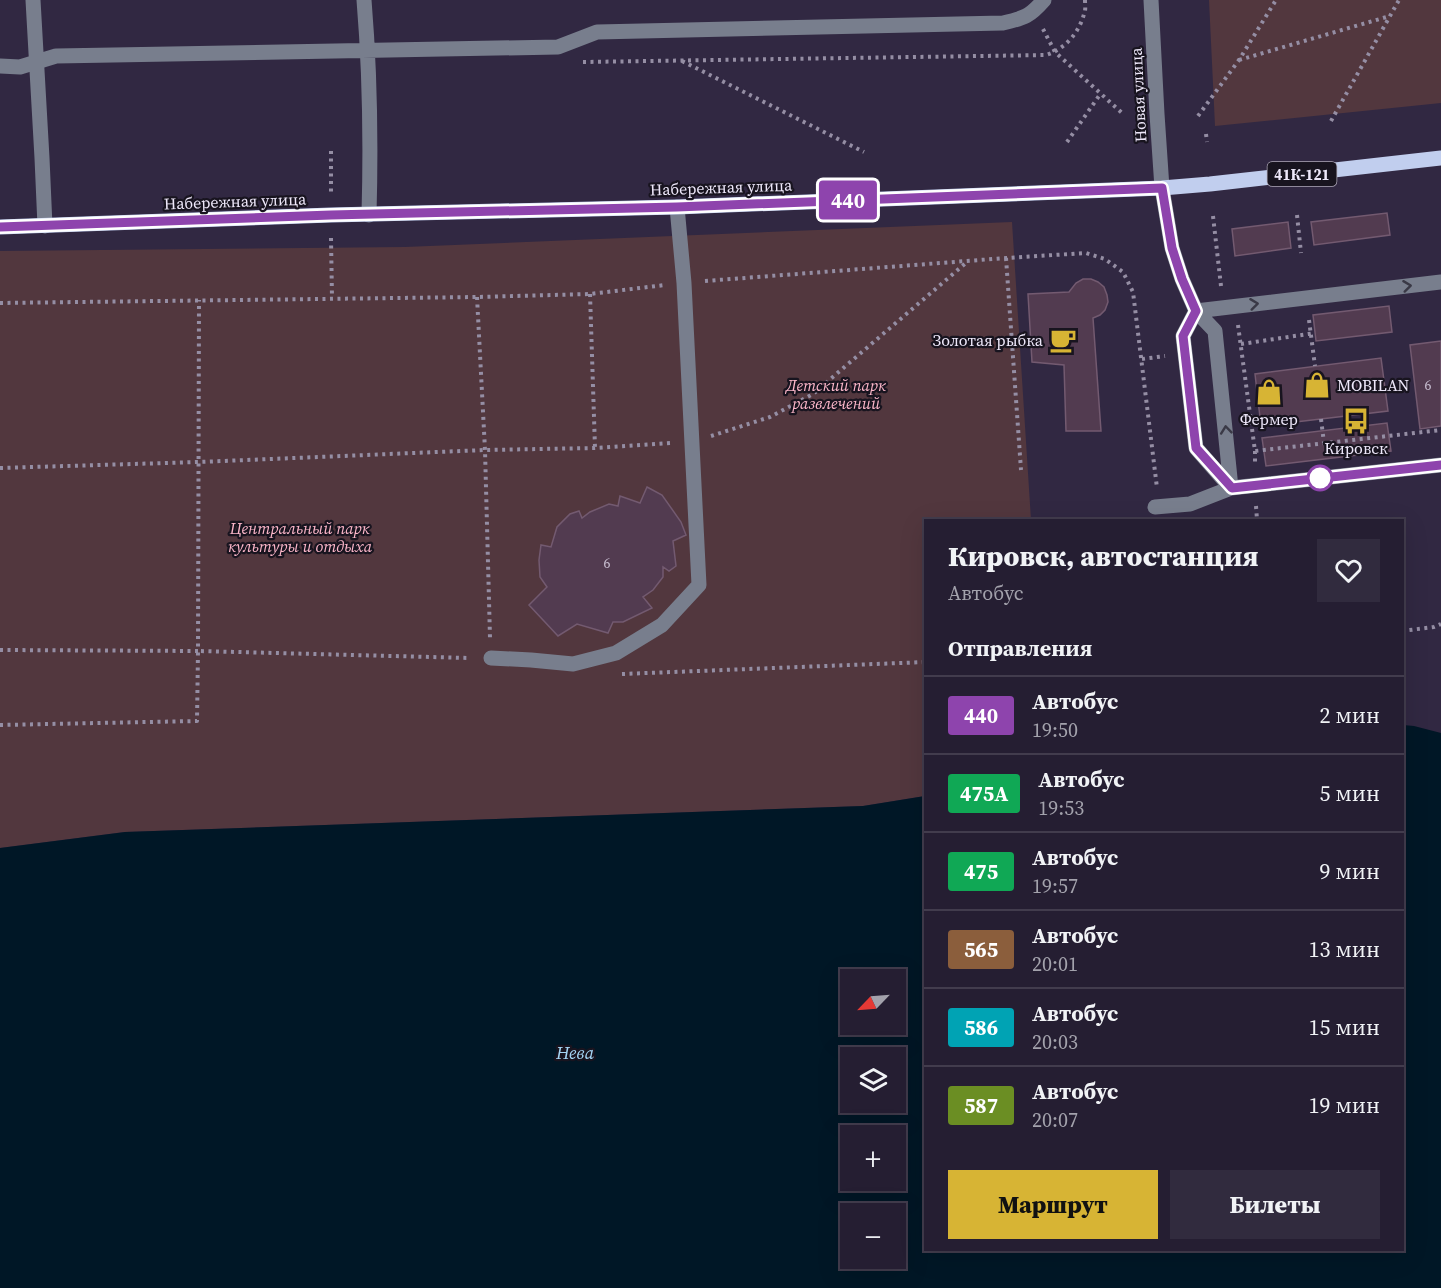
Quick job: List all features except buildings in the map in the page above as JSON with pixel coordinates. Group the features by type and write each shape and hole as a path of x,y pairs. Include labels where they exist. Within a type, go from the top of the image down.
{"main road":[{"name":"Набережная улица","path":"0,227 677,207 1162,188 1441,158"}],"street":[{"path":"33,0 45,226"},
{"path":"364,0 369,51 371,150 369,215"},
{"path":"0,66 20,68 56,57 558,46 597,32 1003,23 1019,20 1033,13 1044,0"},
{"name":"Новая улица","path":"1151,0 1162,188 1172,248 1182,279 1196,311 1215,331 1232,488"},
{"path":"491,658 573,664 616,653 662,625 699,585 684,283 677,207"},
{"path":"1232,488 1196,448 1183,336 1196,311 1441,282"},
{"path":"1155,507 1190,504 1232,488 1441,465"}],"path":[{"path":"574,62 1046,55 1055,52 1073,38 1085,13 1085,0"},
{"path":"1198,116 1239,60 1276,0"},
{"path":"1331,121 1399,0"},
{"path":"1033,13 1055,52 1122,112"},
{"path":"1239,60 1390,16"},
{"path":"682,61 864,152"},
{"path":"1067,142 1101,93"},
{"path":"1206,134 1207,142"},
{"path":"331,151 331,193"},
{"path":"1297,215 1301,253"},
{"path":"1213,216 1221,286"},
{"path":"331,238 332,298"},
{"path":"1006,258 1021,470"},
{"path":"0,468 595,448 692,441 770,417 813,394 967,261"},
{"path":"590,294 595,448"},
{"path":"0,650 198,651 491,658 485,450 477,297"},
{"path":"0,725 196,721 199,300"},
{"path":"1309,316 1313,333 1315,366"},
{"path":"1238,324 1255,451 1441,430"},
{"path":"1233,350 1242,344 1313,333"},
{"path":"1142,359 1168,356"},
{"path":"1321,419 1324,443"},
{"path":"1404,632 1441,624"},
{"path":"615,675 924,662"}],"green space":[{"path":"1209,0 1441,0 1441,103 1215,126"},
{"name":"Центральный парк культуры и отдыха","path":"1012,222 1031,519 924,519 924,796 863,806 125,832 0,848 0,251 405,247"}],"water":[{"name":"Нева","path":"1404,725 1441,733 1441,1288 0,1288 0,848 125,832 863,806 924,796 924,1251 1404,1251"}],"bus line":[{"name":"440","path":"0,227 331,215 677,207 1162,188 1172,248 1196,311 1183,336 1196,448 1232,488 1441,465"}],"place":[{"name":"Золотая рыбка","path":"1063,340"},
{"name":"MOBILAN","path":"1317,385"},
{"name":"Фермер","path":"1269,392"},
{"name":"Кировск","path":"1356,421"}],"park label":[{"name":"Детский парк развлечений","path":"836,394"}]}
